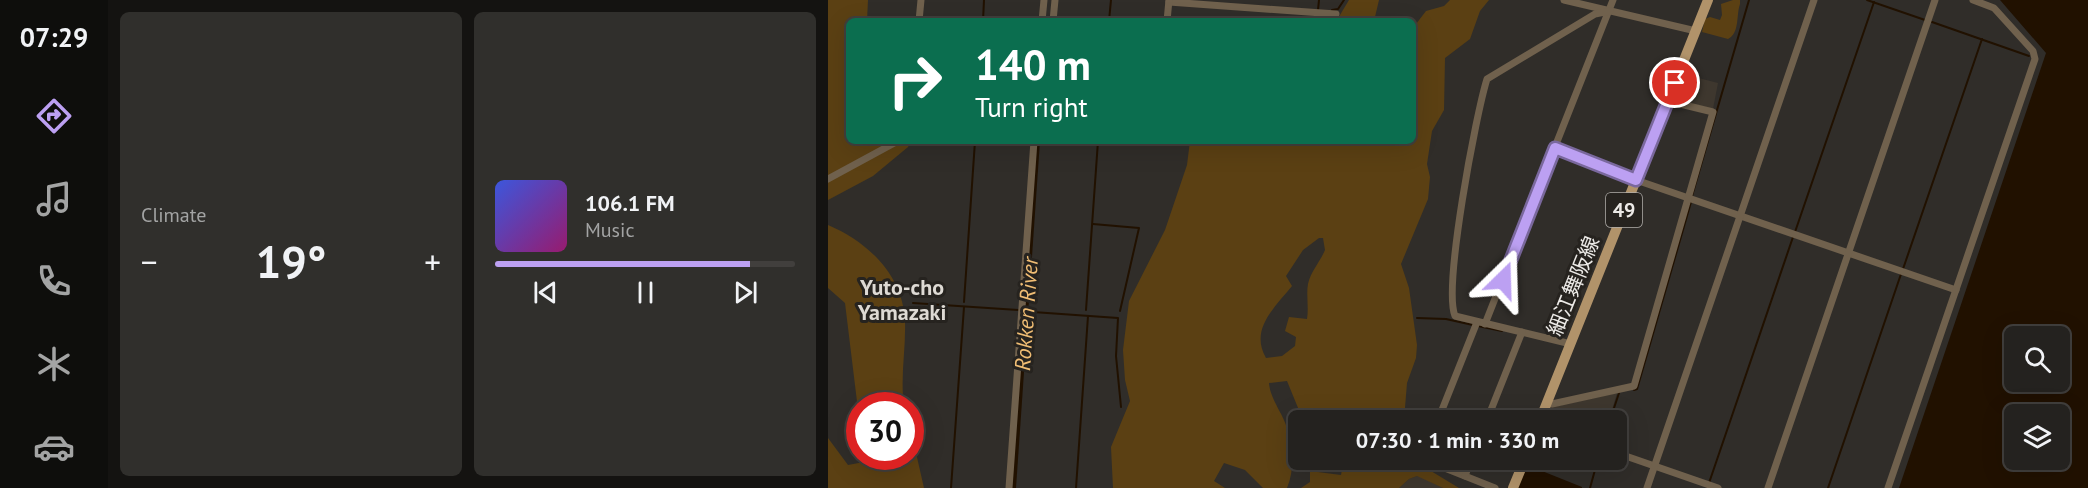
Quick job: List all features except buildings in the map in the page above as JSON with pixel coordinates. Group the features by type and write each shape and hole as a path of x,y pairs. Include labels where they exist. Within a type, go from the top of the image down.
{"main road":[{"name":"細江舞阪線","path":"1544,410 1708,0"},
{"path":"1513,488 1520,470"}],"street":[{"path":"919,18 921,0"},
{"path":"1042,18 1044,0"},
{"path":"1053,18 1055,0"},
{"path":"1274,0 1275,10"},
{"path":"1564,0 1696,31"},
{"path":"1485,324 1613,0"},
{"path":"1647,488 1814,0"},
{"path":"1768,488 1935,0"},
{"path":"1888,488 2035,59 2033,51 1994,8 1974,0"},
{"path":"1167,18 1169,1 1336,14"},
{"path":"1571,344 1477,322 1454,314 1454,286 1461,210 1471,150 1487,79 1595,14 1610,11"},
{"path":"1548,402 1552,404 1634,386 1713,112 1668,101"},
{"path":"828,179 892,144"},
{"path":"1009,488 1034,144"},
{"path":"1555,148 1636,180 1956,290"},
{"path":"1442,410 1477,322"},
{"path":"1491,410 1521,332"},
{"path":"1627,457 1719,488"},
{"path":"1450,470 1495,488"},
{"path":"1465,476 1467,470"}],"shaded area":[{"path":"828,0 868,0 867,18 846,18 846,144 888,144 828,176"},
{"path":"1349,0 1379,0 1375,18 1340,18"},
{"path":"1450,0 1489,0 1480,11 1470,39 1445,58 1444,110 1432,131 1427,164 1430,177 1428,199 1401,264 1409,288 1417,345 1416,358 1407,383 1405,410 1299,410 1287,381 1269,383 1288,433 1288,470 1292,471 1287,488 1263,488 1245,470 1224,463 1214,481 1225,488 1113,488 1111,447 1130,401 1125,380 1123,350 1129,301 1165,230 1187,165 1190,144 1416,144 1416,24 1426,11 1444,6","holes":["1319,238 1323,238 1325,250 1311,275 1307,292 1307,319 1289,317 1285,331 1296,337 1295,346 1282,356 1266,358 1262,347 1263,328 1272,310 1292,286 1286,276 1303,250"]},
{"path":"1740,0 1740,4 1736,28 1732,36 1728,39 1702,32 1705,19 1710,17 1720,20 1721,4"},
{"path":"1683,74 1718,83 1713,109 1675,99"},
{"path":"896,144 910,144 873,176 828,200 828,181"},
{"path":"828,225 843,232 869,251 881,262 898,289 905,321 903,392 856,392 845,303 828,288"},
{"path":"1617,393 1612,410 1551,410 1552,407"},
{"path":"828,438 846,462 846,470 920,470 924,488 828,488"},
{"path":"1342,470 1429,470 1459,488 1443,488 1417,476 1409,479 1399,488 1301,488 1310,482 1310,471 1341,475"},
{"path":"1417,476 1443,488 1399,488 1409,479"}],"water":[{"path":"2000,0 2088,0 2088,488 1899,488 2046,53"},
{"name":"Rokken River","path":"1036,144 1040,144 1016,488 1012,488"},
{"path":"1525,470 1540,470 1582,487 1582,488 1518,488"}],"waterway":[{"path":"983,18 984,0"},
{"path":"1109,18 1111,0"},
{"path":"1318,10 1319,0"},
{"path":"1332,10 1338,9 1344,0"},
{"path":"1692,196 1749,0"},
{"path":"1867,0 1925,20"},
{"path":"1795,232 1874,2"},
{"path":"1932,22 2029,56"},
{"path":"1903,269 1982,39"},
{"path":"964,302 975,144"},
{"path":"1086,310 1098,144"},
{"path":"1634,390 1637,389 1691,202"},
{"path":"1093,224 1139,228 1120,311"},
{"path":"1709,483 1793,237"},
{"path":"1828,488 1901,274"},
{"name":"Rokken River","path":"913,303 1018,310"},
{"path":"951,488 964,307"},
{"name":"Rokken River","path":"1033,312 1118,318 1116,356 1121,407"},
{"path":"1076,488 1088,316"},
{"path":"1417,318 1446,319 1473,325"},
{"path":"1478,326 1502,331"},
{"path":"1613,410 1619,393"},
{"path":"1590,488 1595,470"}],"district":[{"name":"Yuto-cho Yamazaki","path":"902,300"}],"route":[{"path":"1503,280 1555,148 1636,180 1675,83"}]}
